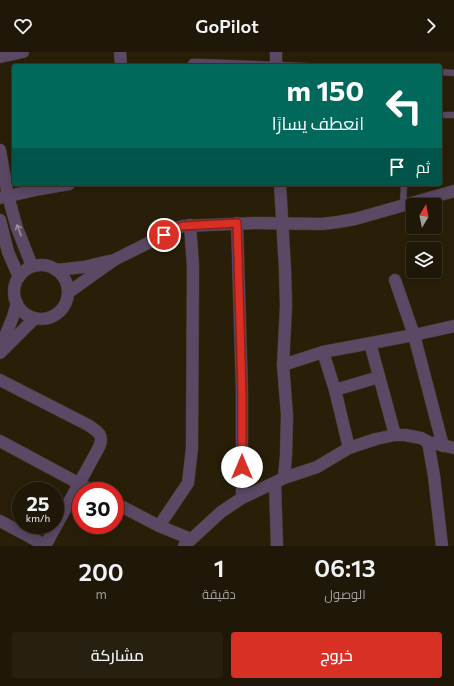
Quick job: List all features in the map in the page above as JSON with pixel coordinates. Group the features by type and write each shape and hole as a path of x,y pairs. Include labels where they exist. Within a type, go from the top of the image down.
{"street":[{"path":"0,58 23,52"},
{"path":"120,52 121,64"},
{"path":"276,52 276,64"},
{"path":"0,150 4,197 18,228 32,266"},
{"path":"4,197 57,186"},
{"path":"277,546 279,480 286,455 287,415 283,365 286,268 280,186"},
{"path":"69,292 62,275 56,270 45,265 32,266 25,271 19,277 14,290 17,303 25,313 35,318 44,318 59,312 64,306 69,292 114,260 176,228 190,225 237,223 322,224 338,222 355,219 454,191"},
{"path":"0,220 4,254 19,277"},
{"path":"237,223 242,392 242,498"},
{"path":"159,526 188,483 190,471 192,448 192,266 190,225"},
{"path":"56,270 84,267 114,260"},
{"path":"395,280 449,447"},
{"path":"0,348 13,317 17,303"},
{"path":"0,353 35,318"},
{"path":"283,365 323,352 454,326"},
{"path":"370,343 395,435"},
{"path":"323,352 335,390 349,448"},
{"path":"335,390 379,377"},
{"path":"0,380 96,429 100,434 102,440 100,445 80,482"},
{"path":"124,508 187,542 221,512 242,498 279,480 317,468 349,448 376,439 395,435 421,438 428,442 449,447"},
{"path":"0,441 75,482"},
{"path":"428,442 434,476 442,546"},
{"path":"0,521 45,546 72,497"}],"lane":[{"path":"191,64 192,62 251,64"},
{"path":"442,72 454,73"},
{"path":"442,115 454,115"},
{"path":"403,205 404,186"}],"route":[{"path":"164,235 183,226 215,223 237,223 242,392 242,467"}]}
